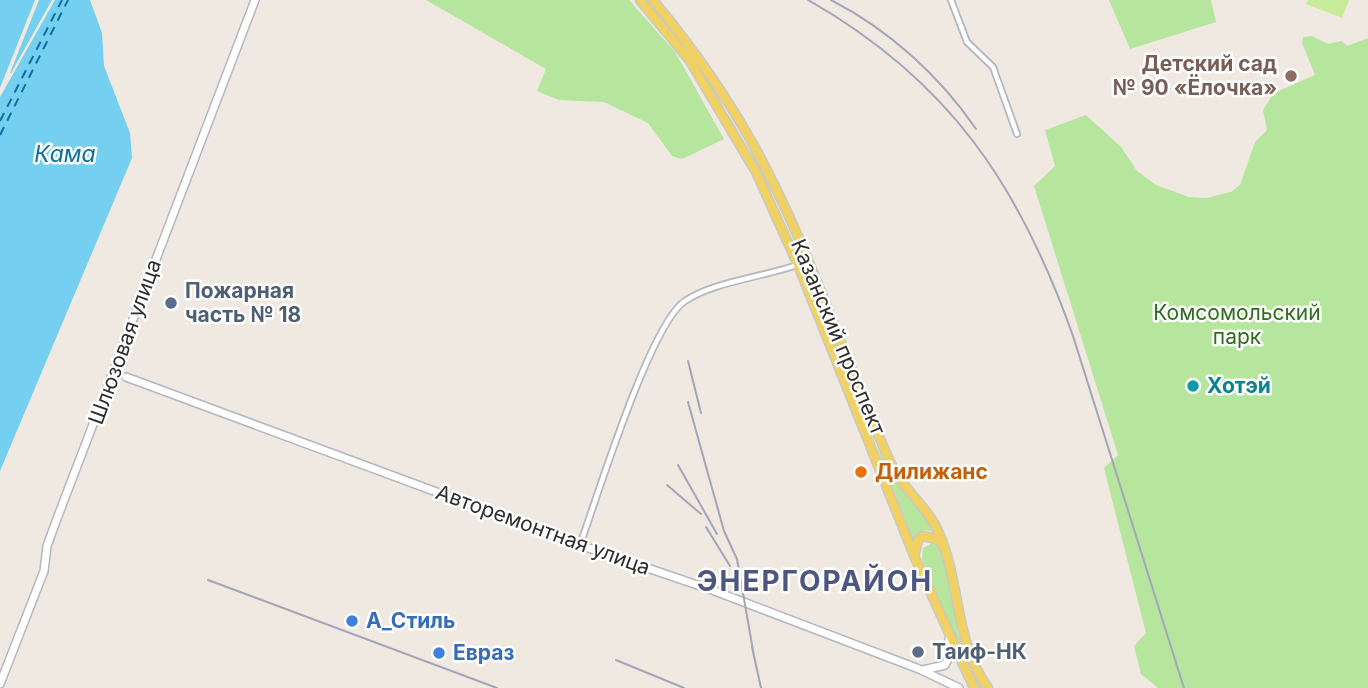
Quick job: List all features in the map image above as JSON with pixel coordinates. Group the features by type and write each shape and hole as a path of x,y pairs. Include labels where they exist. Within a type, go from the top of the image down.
{"main road":[{"name":"Казанский проспект","path":"640,0 691,61 756,172 798,265 915,558 974,688"},
{"name":"Казанский проспект","path":"653,0 698,55 765,167 892,467 933,520 946,551 962,634 976,670 988,688"},
{"path":"756,172 765,175 765,167"},
{"path":"767,195 770,187 776,191"},
{"path":"915,558 915,546 923,536 937,539 946,551"}],"street":[{"name":"Шлюзовая улица","path":"0,684 44,570 47,546 54,526 119,362 255,0"},
{"path":"951,0 967,42 993,68 1017,134"},
{"path":"580,545 658,335 673,312 701,293 798,265"},
{"path":"109,386 125,377 119,362"},
{"name":"Авторемонтная улица","path":"125,377 580,545 712,590 919,669 959,688"},
{"path":"919,669 939,669 945,665 951,651 949,637"}],"green space":[{"path":"426,0 629,0 675,52 724,139 682,159 672,156 648,123 604,102 559,100 537,91 546,69"},
{"path":"1109,0 1211,0 1216,22 1130,49"},
{"path":"1308,0 1349,0 1342,18 1306,4"},
{"name":"Комсомольский парк","path":"1312,36 1328,44 1342,41 1347,46 1368,38 1368,688 1158,688 1141,674 1134,646 1146,633 1104,468 1118,455 1034,186 1055,166 1045,130 1086,115 1121,147 1137,171 1156,185 1189,197 1206,198 1231,192 1240,185 1255,142 1267,130 1263,110 1274,93 1315,75 1302,43 1303,37"},
{"path":"877,447 936,532 923,530 913,539"},
{"path":"932,543 945,558 952,585 959,637 982,688 978,688 961,657 922,559 923,548"}],"water":[{"name":"Кама","path":"0,0 35,0 0,88"},
{"path":"39,0 52,0 10,73"},
{"name":"Кама","path":"55,0 90,0 102,33 104,66 130,133 132,158 0,471 0,97"}],"ferry route":[{"path":"0,121 62,0"},
{"path":"0,135 68,0"}],"railway":[{"path":"808,0 858,31 901,65 940,102 974,142 1029,231 1073,336 1184,688"},
{"path":"831,0 873,25 911,56 946,91 976,129"},
{"path":"688,361 701,413"},
{"path":"688,402 724,531 737,559 754,656"},
{"path":"678,465 717,534"},
{"path":"667,485 701,514"},
{"path":"706,527 730,566"},
{"path":"208,580 497,688"},
{"path":"752,647 761,688"},
{"path":"616,660 684,688"}],"place":[{"name":"Детский сад № 90 «Ёлочка»","path":"1291,76"},
{"name":"Пожарная часть № 18","path":"171,303"},
{"name":"Хотэй","path":"1193,386"},
{"name":"Дилижанс","path":"861,472"},
{"name":"А_Стиль","path":"352,621"},
{"name":"Таиф-НК","path":"918,652"},
{"name":"Евраз","path":"439,653"}],"district":[{"name":"ЭНЕРГОРАЙОН","path":"815,581"}]}
